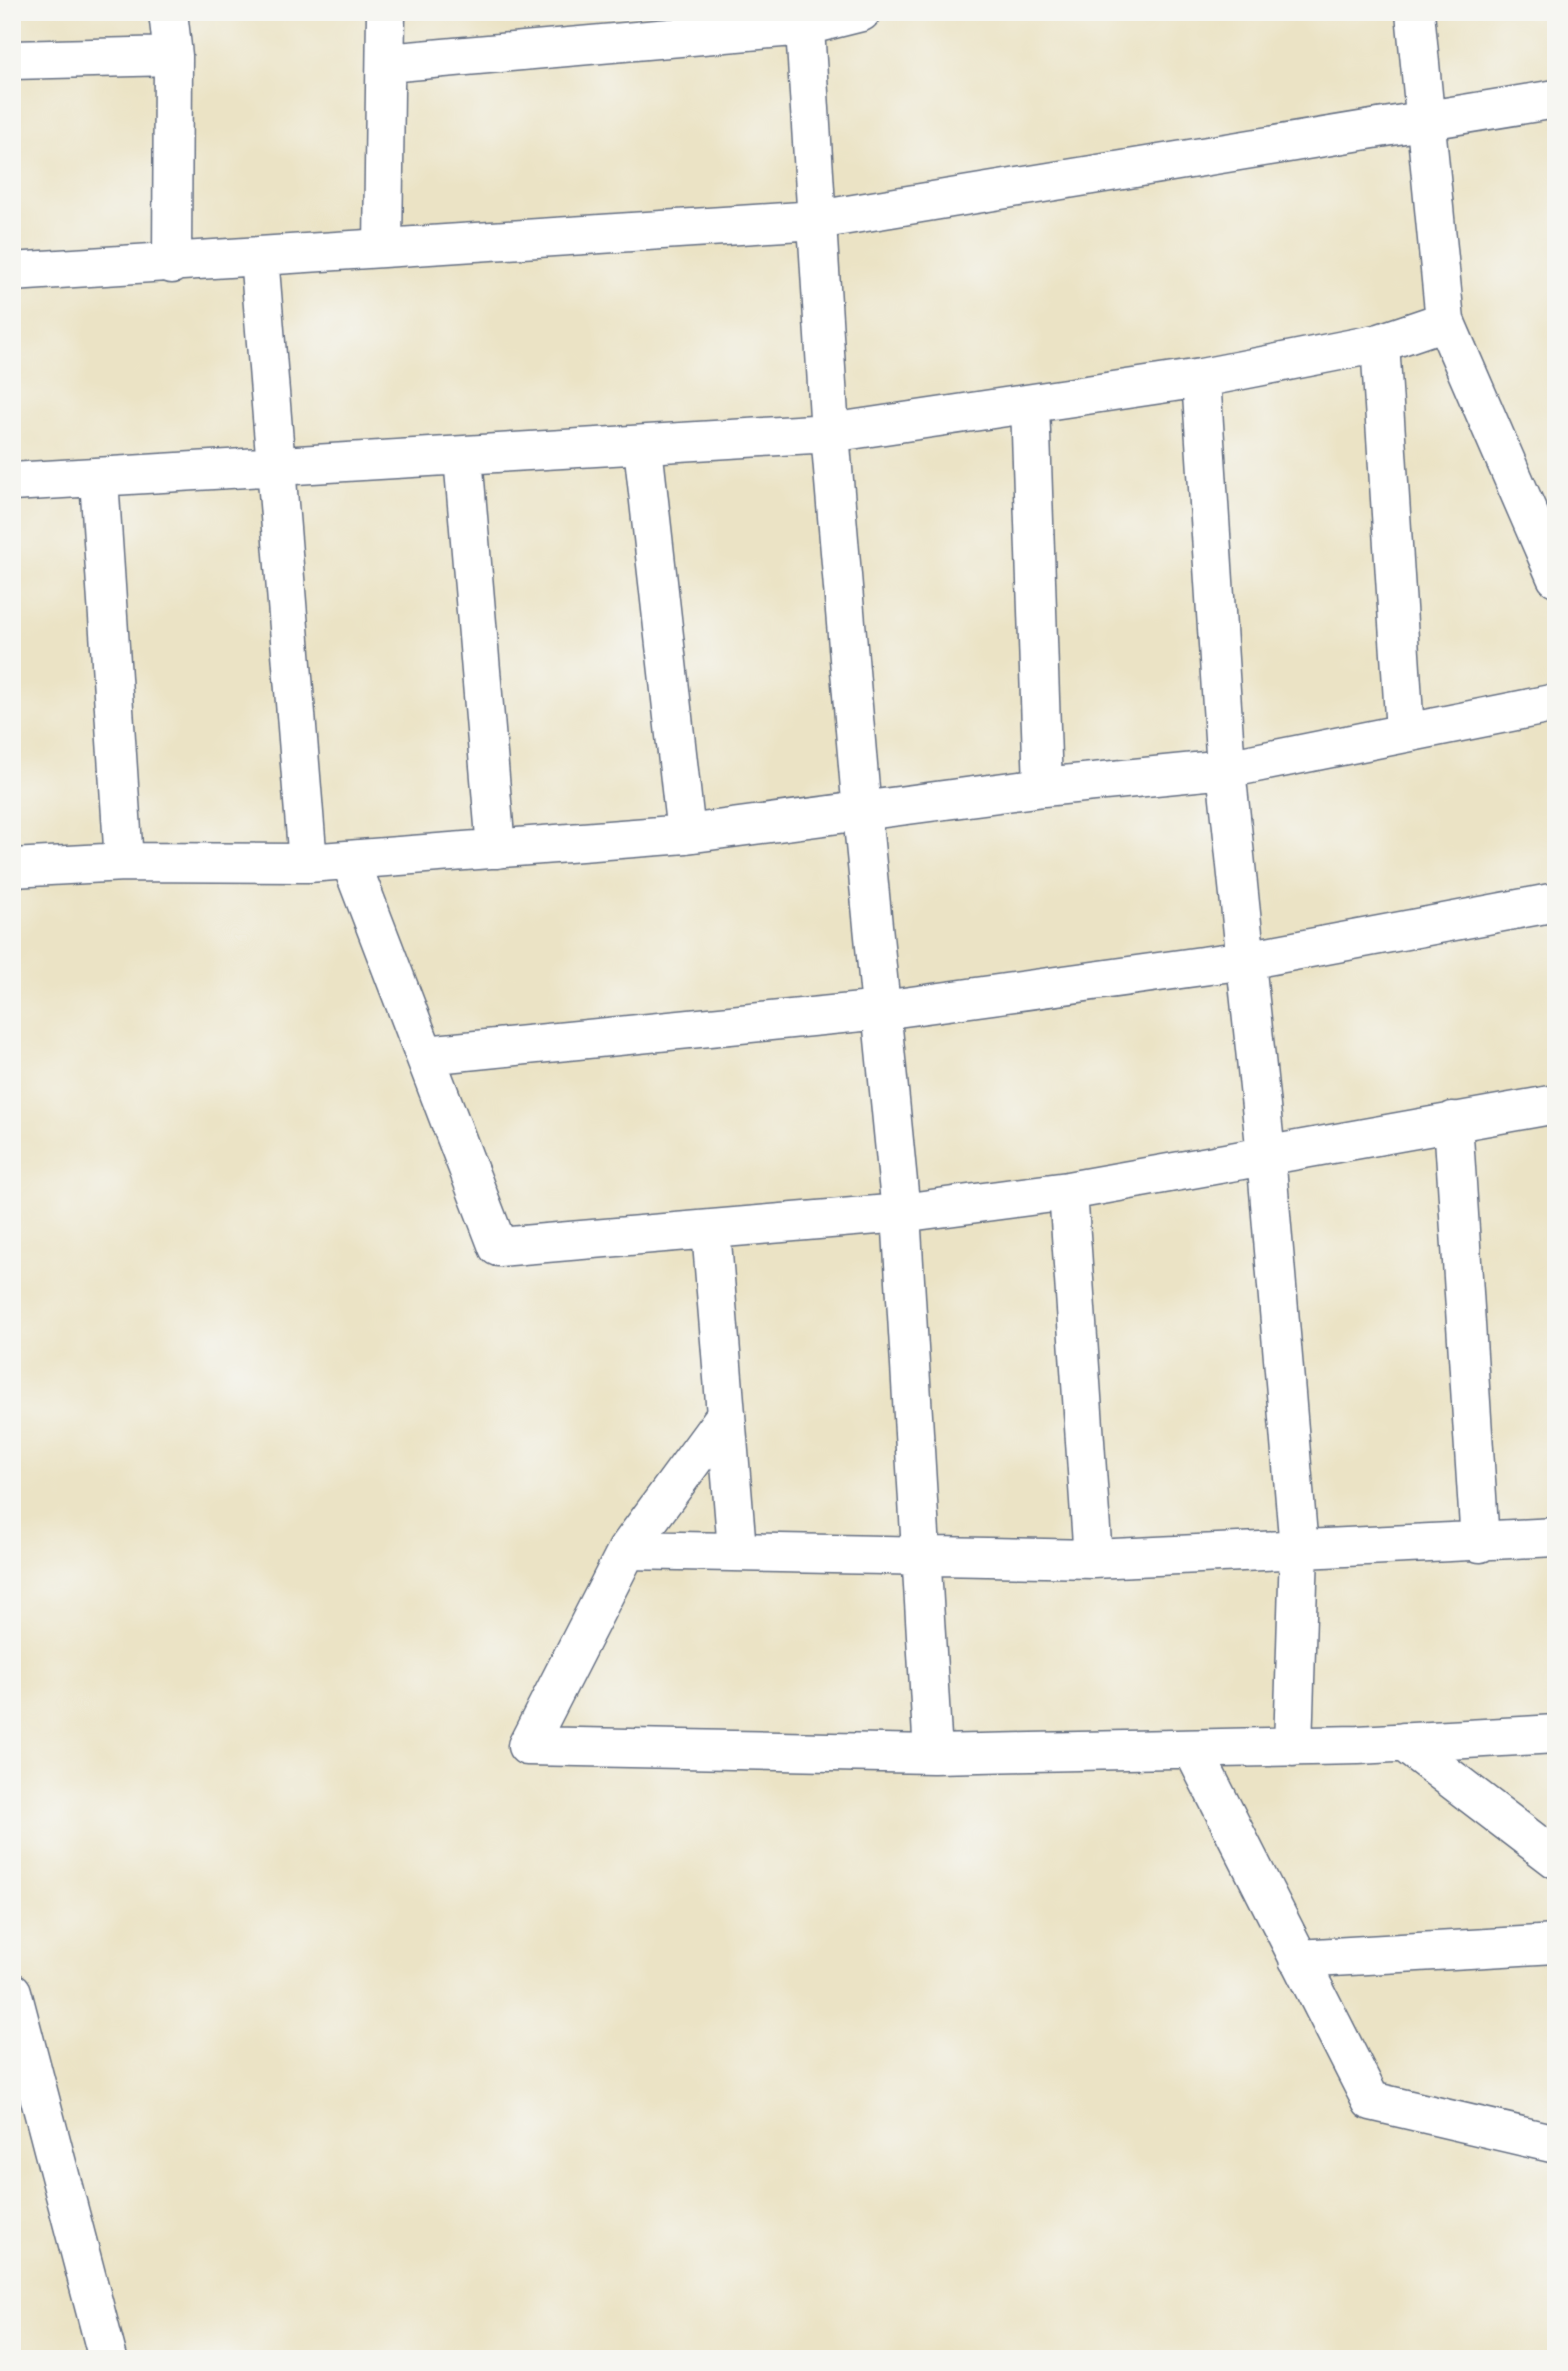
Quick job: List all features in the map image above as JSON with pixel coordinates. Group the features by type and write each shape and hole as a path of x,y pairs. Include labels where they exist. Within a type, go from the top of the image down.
{"street":[{"path":"169,12 173,56 172,264"},
{"path":"383,247 386,12"},
{"path":"387,63 861,12"},
{"path":"1415,12 1423,120 1445,321 1556,578"},
{"path":"805,19 830,433 862,813 901,1213 933,1754"},
{"path":"12,60 173,56"},
{"path":"12,272 172,264 383,247 817,220 1556,99"},
{"path":"259,256 308,863"},
{"path":"12,482 278,469 830,433 1200,378 1380,343 1445,321"},
{"path":"1380,343 1405,732"},
{"path":"1200,378 1226,769 1266,1155 1299,1549 1293,1747"},
{"path":"1030,404 1043,787"},
{"path":"643,447 685,834"},
{"path":"463,457 496,849"},
{"path":"99,479 124,862"},
{"path":"12,868 124,862 308,863 685,834 862,813 1043,787 1226,769 1556,703"},
{"path":"350,860 498,1247 901,1213 1069,1191 1556,1104"},
{"path":"425,1055 882,1010 1246,960 1556,902"},
{"path":"1453,1121 1480,1543"},
{"path":"1069,1191 1093,1559"},
{"path":"711,1230 737,1550"},
{"path":"726,1415 627,1550 527,1746 933,1754 1293,1747 1556,1734"},
{"path":"627,1550 737,1550 1093,1559 1480,1543 1556,1537"},
{"path":"1403,1742 1556,1859"},
{"path":"1193,1750 1371,2101 1556,2144"},
{"path":"1298,1959 1556,1944"},
{"path":"12,1992 108,2359"}]}
